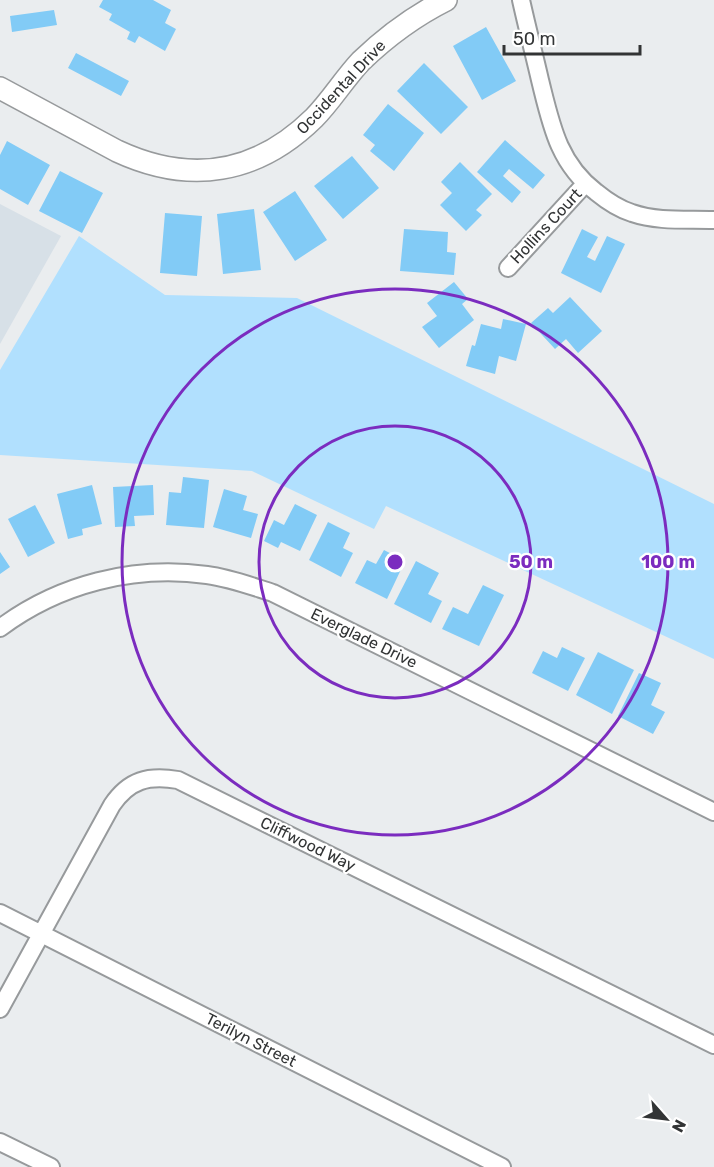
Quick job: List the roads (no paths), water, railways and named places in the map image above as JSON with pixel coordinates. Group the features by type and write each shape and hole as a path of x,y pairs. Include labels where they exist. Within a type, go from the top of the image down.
{"street":[{"name":"Occidental Drive","path":"0,88 135,160 154,166 185,170 227,167 260,157 296,135 316,116 353,70 390,35 446,0"},
{"path":"521,0 558,145 585,184 608,201 631,213 657,219 714,220"},
{"name":"Hollins Court","path":"508,268 585,184"},
{"name":"Everglade Drive","path":"0,628 40,603 71,589 108,578 141,573 175,572 208,575 241,582 273,593 714,812"},
{"name":"Cliffwood Way","path":"0,1009 119,795 139,782 162,777 178,780 714,1045"},
{"name":"Terilyn Street","path":"0,913 502,1167"},
{"path":"0,1142 51,1167"}]}
